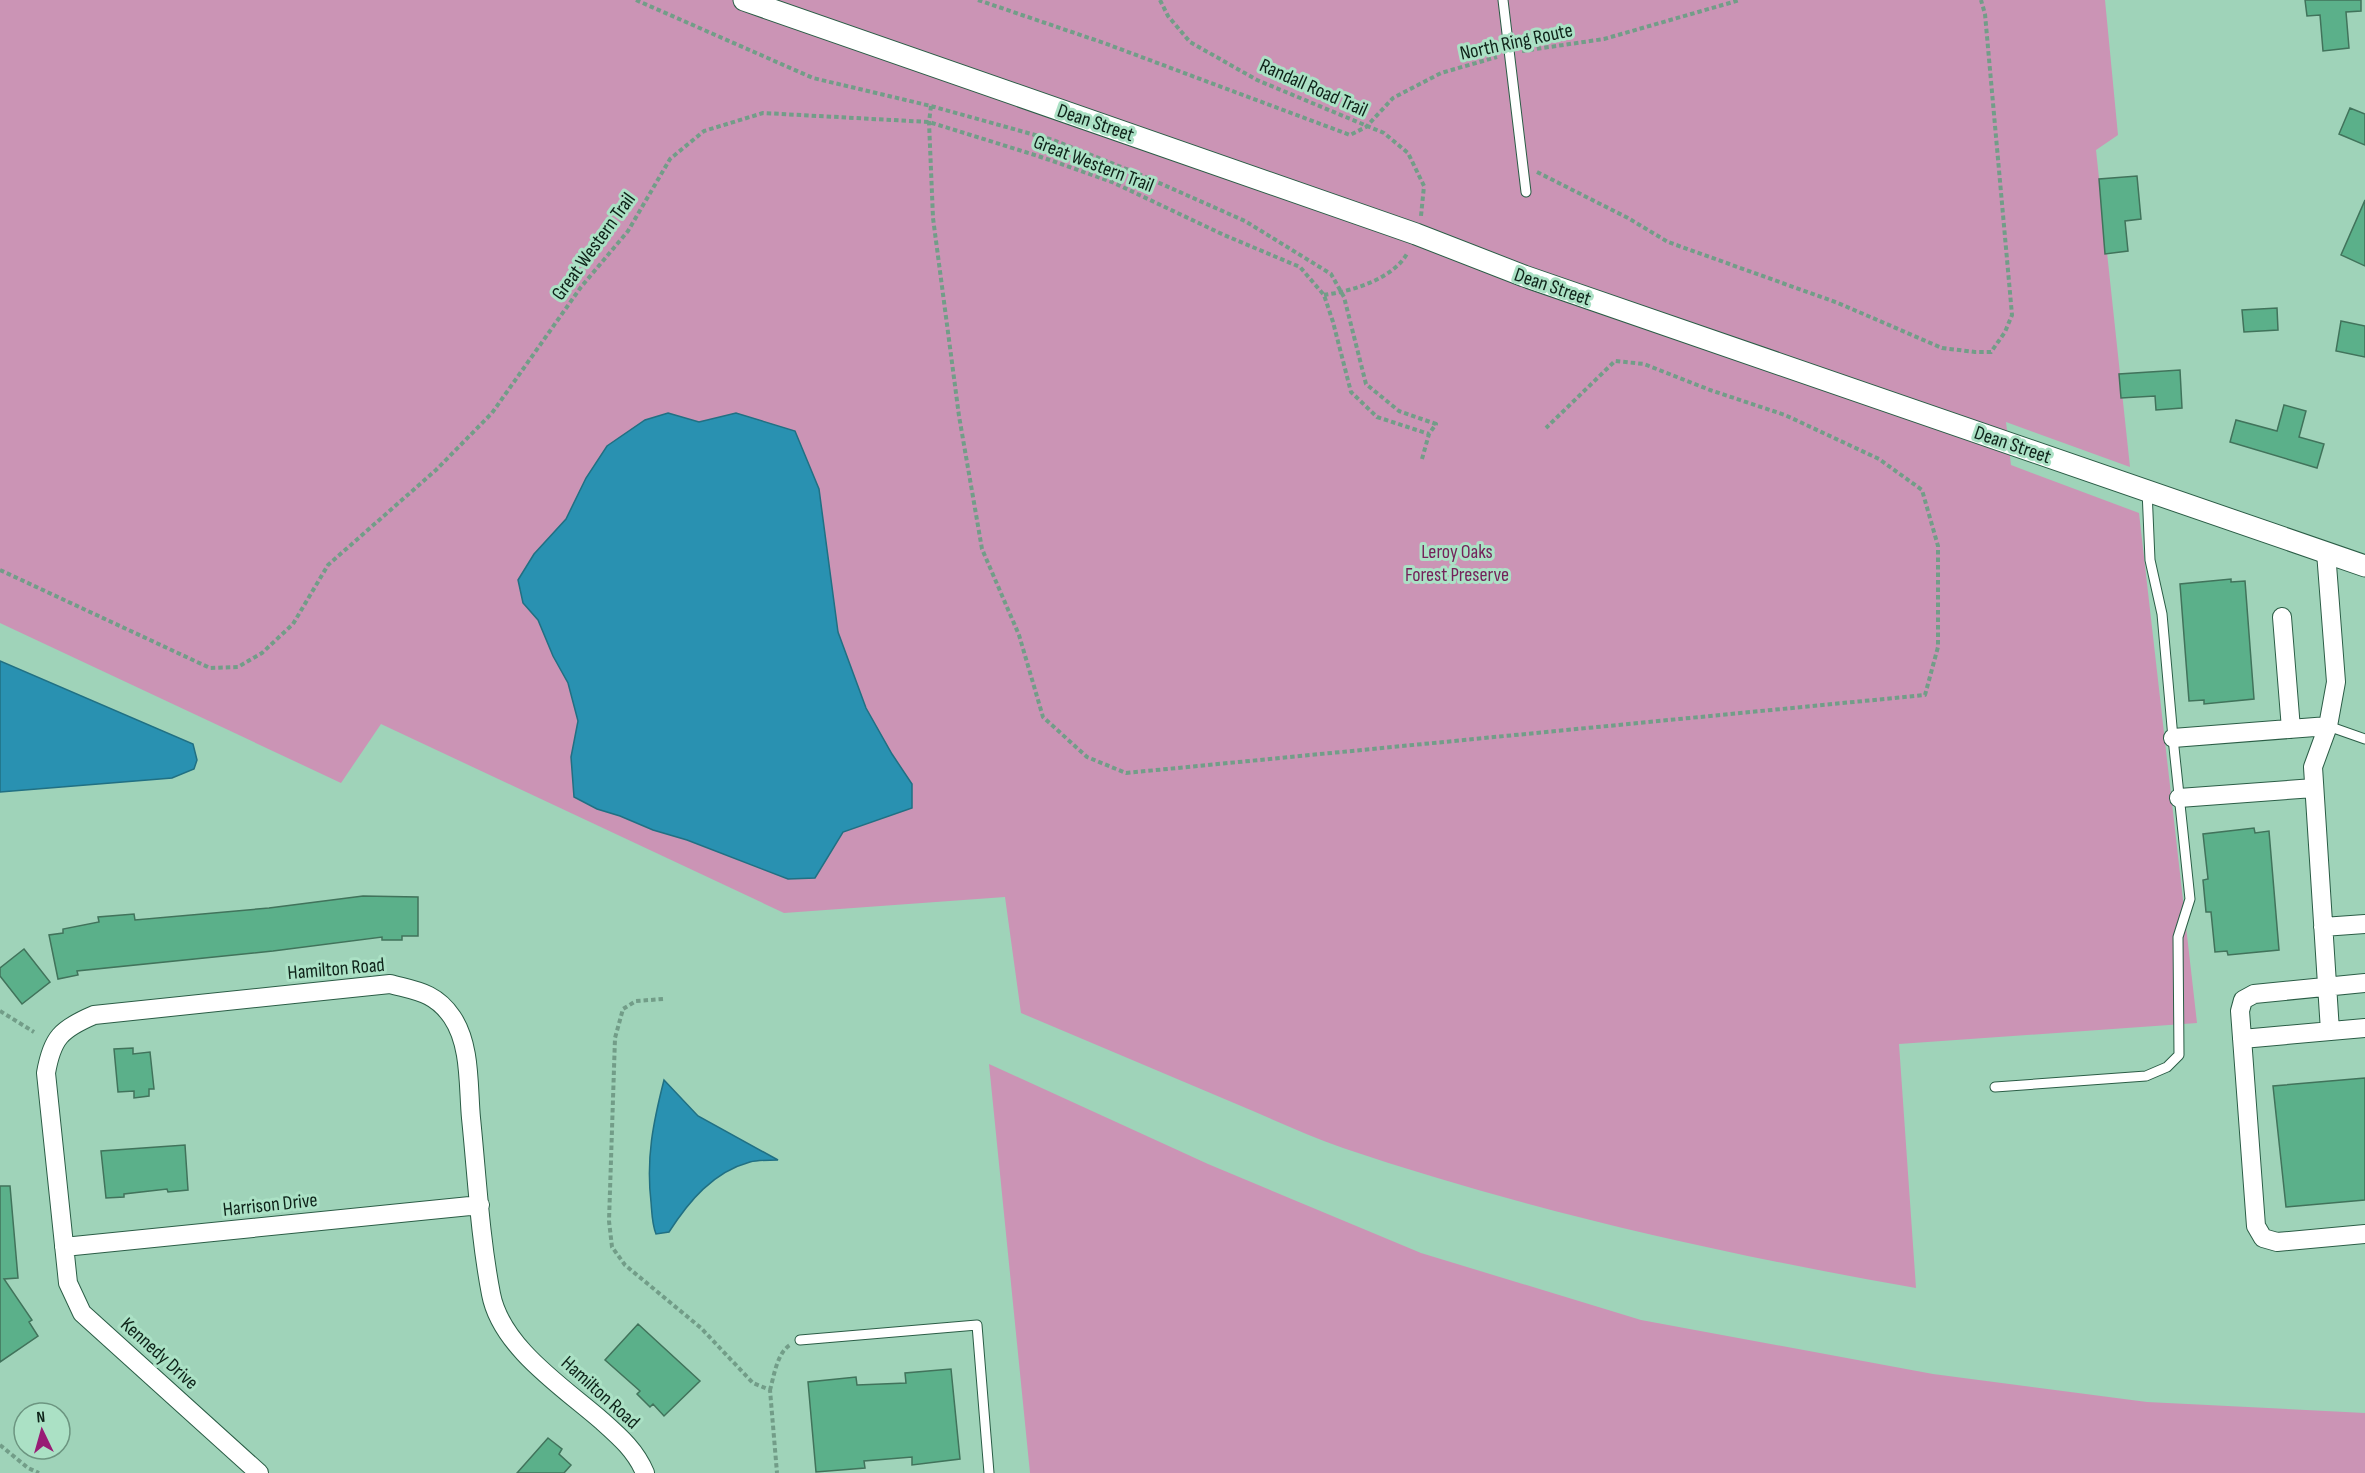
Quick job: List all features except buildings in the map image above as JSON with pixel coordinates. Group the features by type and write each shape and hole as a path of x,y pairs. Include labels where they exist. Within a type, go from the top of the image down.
{"street":[{"name":"Dean Street","path":"744,0 1416,234 1524,276 2365,566"},
{"path":"2326,552 2336,682 2328,726 2313,767 2330,1031"},
{"path":"2282,617 2291,729"},
{"path":"2173,738 2328,726"},
{"path":"2179,798 2314,788"},
{"path":"2323,927 2365,924"},
{"path":"2365,983 2254,994 2243,1000 2240,1011 2256,1226 2263,1238 2277,1242 2365,1234"},
{"name":"Hamilton Road","path":"64,1247 46,1073 50,1051 58,1036 73,1024 94,1015 390,984 429,994 452,1017 464,1042 491,1296 501,1324 516,1347 619,1436 638,1458 645,1473"},
{"path":"2242,1039 2365,1028"},
{"name":"Harrison Drive","path":"64,1247 480,1205"},
{"name":"Kennedy Drive","path":"64,1247 68,1283 82,1313 259,1473"}],"lane":[{"path":"1503,0 1526,192"},
{"path":"1995,1087 2146,1076 2167,1067 2179,1055 2178,937 2190,899 2163,614 2150,560 2147,490"},
{"path":"2328,726 2365,739"},
{"path":"800,1340 977,1325 989,1473"}],"path":[{"path":"636,0 813,78 932,106 1053,140 1139,174 1245,221 1331,274 1341,292 1352,325 1366,384 1399,411 1436,424 1429,434 1422,459"},
{"path":"978,0 1104,43 1350,135 1366,127"},
{"name":"Randall Road Trail","path":"1160,0 1168,16 1190,42 1257,80 1384,133 1408,153 1424,186 1421,220"},
{"name":"North Ring Route","path":"1366,127 1393,98 1441,73 1509,53 1604,39 1740,0"},
{"path":"1523,166 1629,218 1668,242 1838,303 1942,348 1991,352 2006,332 2012,315 1985,14 1981,0"},
{"path":"932,106 929,123 933,219 959,416 982,549 1019,635 1043,717 1087,757 1126,773 1925,695 1938,647 1938,546 1922,490 1879,459 1785,415 1710,390 1644,364 1615,361 1546,428"},
{"name":"Great Western Trail","path":"0,570 210,668 238,667 262,653 293,624 328,565 436,470 492,413 581,287 628,231 670,159 704,131 764,113 929,123 1038,156 1112,182 1224,235 1300,267 1324,295"},
{"path":"1413,243 1406,257 1385,276 1341,292 1324,295 1351,392 1377,417 1429,434"},
{"path":"663,999 636,1001 623,1009 615,1038 609,1221 612,1247 625,1264 701,1328 753,1383 770,1390"},
{"path":"0,1011 34,1032"},
{"path":"777,1473 770,1390 776,1366 786,1347 800,1340"},
{"path":"0,1445 28,1468 39,1473"}],"green space":[{"name":"Leroy Oaks Forest Preserve","path":"0,0 2105,0 2118,135 2096,150 2130,467 2006,422 2011,465 2139,513 2197,1023 1899,1044 1916,1288 1771,1261 1627,1229 1413,1171 1315,1138 1021,1013 1005,897 784,913 381,724 341,783 0,623"},
{"path":"989,1064 1208,1164 1421,1253 1641,1320 1933,1374 2147,1402 2365,1413 2365,1473 1030,1473"}],"water":[{"path":"668,413 699,422 736,413 795,431 819,489 838,632 866,708 912,784 912,808 843,832 815,878 788,879 687,840 597,809 574,797 571,757 578,721 568,683 553,656 538,620 523,603 518,580 534,554 566,519 586,478 607,446 645,420"},
{"path":"0,661 193,744 197,760 194,769 172,778 0,792"},
{"path":"664,1080 698,1116 778,1160 750,1162 713,1180 685,1209 669,1232 656,1234 652,1219 649,1170 654,1126"}]}
